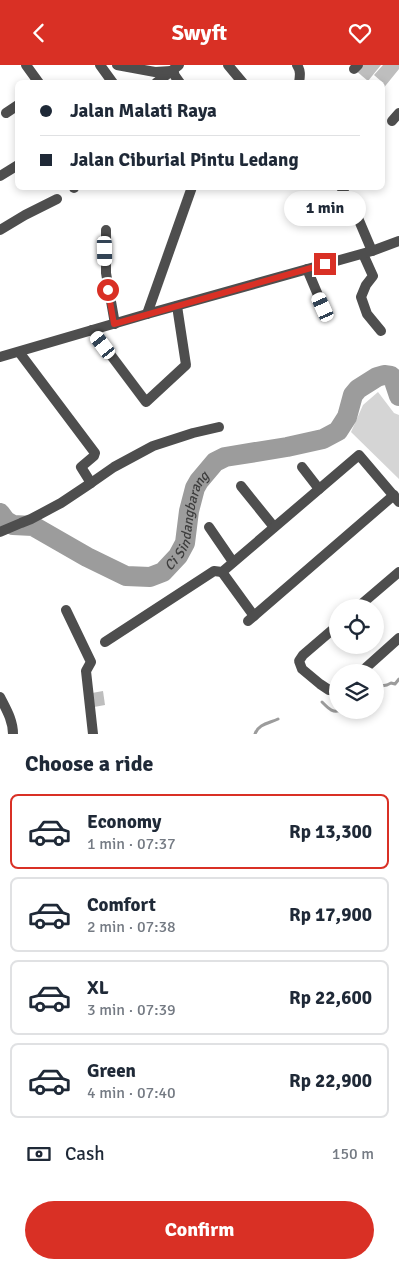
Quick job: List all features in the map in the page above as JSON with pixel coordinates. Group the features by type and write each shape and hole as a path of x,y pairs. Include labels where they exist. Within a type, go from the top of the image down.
{"street":[{"path":"26,65 37,80"},
{"path":"100,65 110,80"},
{"path":"117,65 155,72 174,69"},
{"path":"228,65 240,80"},
{"path":"298,67 299,80"},
{"path":"160,80 174,69"},
{"path":"6,113 15,107"},
{"path":"392,121 399,113"},
{"path":"0,177 15,167"},
{"path":"147,314 191,190"},
{"path":"343,190 356,211 373,276 366,285 361,297 367,314 381,331"},
{"path":"0,230 24,215 57,199"},
{"path":"106,230 106,273 114,324"},
{"path":"0,357 368,252 399,241"},
{"path":"306,269 323,307"},
{"path":"92,330 146,402 186,365 177,306"},
{"path":"20,352 94,453 94,456 81,467 91,483"},
{"path":"2,531 31,519 61,503 114,467 153,446 218,427"},
{"path":"106,642 214,571 222,572 359,455 396,499 251,619 222,572"},
{"path":"302,467 319,489"},
{"path":"241,486 274,527"},
{"path":"209,527 233,562"},
{"path":"367,599 399,572"},
{"path":"66,610 91,662 86,671 93,734"},
{"path":"329,633 303,655 299,661 302,669 329,691"},
{"path":"370,664 399,637"},
{"path":"0,697 13,725 13,734"}],"shaded area":[{"path":"378,392 394,413 399,415 399,479 351,432 363,405"}],"building":[{"path":"360,65 381,65 369,80 355,70"},
{"path":"383,65 399,65 399,69 385,86 385,80 380,80 374,75"},
{"path":"103,691 105,705 94,707 92,693"}],"waterway":[{"name":"Ci Sindangbarang","path":"0,513 6,521 13,525 33,526 87,557 126,576 150,577 163,572 178,556 185,543 189,511 195,488 215,462 225,457 323,439 338,431 347,417 353,395 358,389 377,377 391,376 399,396"},
{"path":"384,686 391,683 395,684 399,679"},
{"path":"322,702 329,708"},
{"path":"255,734 261,726 278,719"}],"route":[{"path":"108,290 114,324 325,264"}]}
